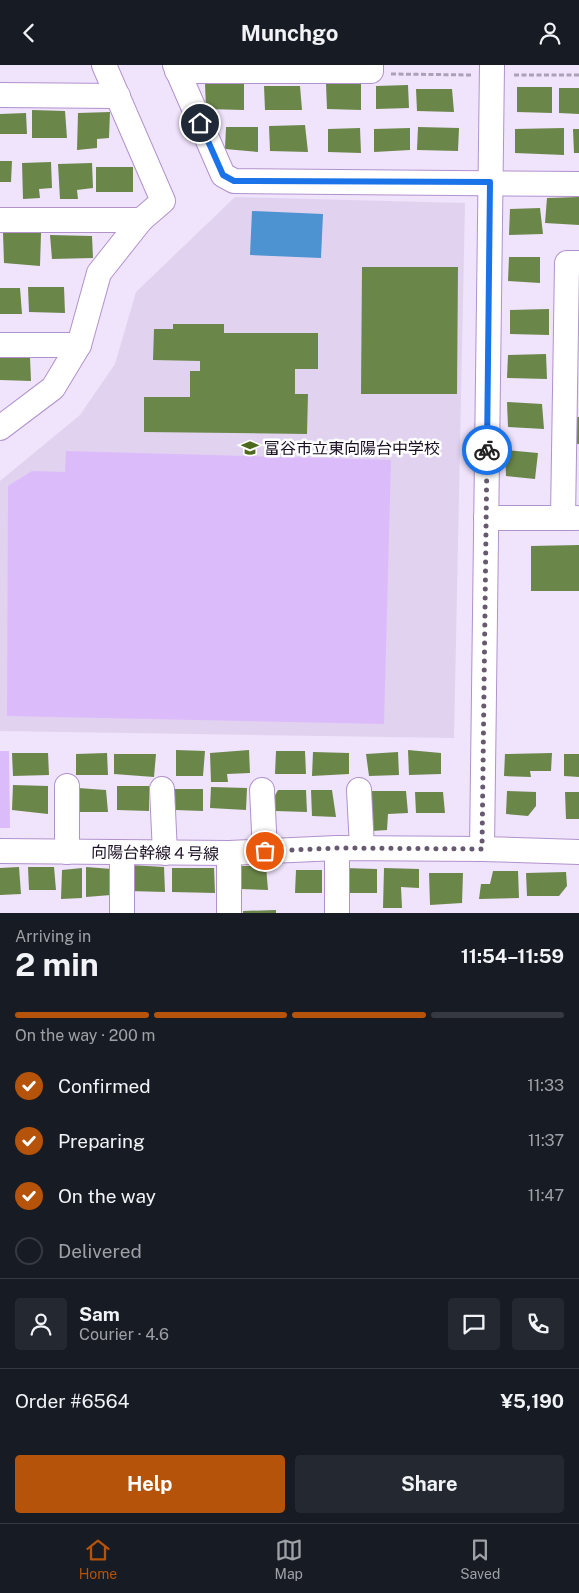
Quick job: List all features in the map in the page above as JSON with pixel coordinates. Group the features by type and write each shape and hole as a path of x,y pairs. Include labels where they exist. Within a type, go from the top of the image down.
{"street":[{"path":"0,428 53,388 79,345 99,273 141,220 163,201 104,65"},
{"path":"371,65 371,71 261,67 176,68 223,175 234,181 579,184"},
{"path":"482,849 492,65"},
{"path":"0,95 118,96"},
{"path":"0,220 141,220"},
{"path":"486,518 571,518 567,263 579,263"},
{"path":"0,345 79,345"},
{"path":"67,786 67,852"},
{"path":"162,789 165,853"},
{"path":"262,790 265,851"},
{"path":"359,790 362,848"},
{"path":"337,848 337,913"},
{"name":"向陽台幹線４号線","path":"0,851 229,853 362,848 579,852"},
{"path":"122,853 122,913"},
{"path":"229,853 229,913"}],"shaded area":[{"name":"富谷市立東向陽台中学校","path":"235,197 465,203 454,738 0,731 0,481 80,415 115,364 136,292"},
{"path":"66,451 391,460 384,724 7,716 8,486 32,471 65,472"},
{"path":"0,751 9,751 10,828 0,828"}],"water":[{"path":"252,211 323,214 321,258 250,255"}],"building":[{"path":"205,83 244,83 244,110 206,109"},
{"path":"326,84 361,84 361,110 327,109"},
{"path":"408,85 409,108 376,109 376,86"},
{"path":"264,86 300,86 302,110 265,110"},
{"path":"517,87 552,87 552,113 517,112"},
{"path":"559,88 579,88 579,114 559,113"},
{"path":"416,89 452,89 454,112 417,111"},
{"path":"32,110 65,111 67,138 32,138"},
{"path":"110,112 109,138 97,139 97,148 77,150 78,113"},
{"path":"26,113 27,134 0,134 0,114"},
{"path":"305,125 308,152 270,151 269,126"},
{"path":"226,127 258,127 258,152 225,149"},
{"path":"418,127 459,128 458,151 417,150"},
{"path":"360,128 361,153 328,152 328,129"},
{"path":"410,128 410,150 374,152 374,129"},
{"path":"564,128 564,155 515,153 515,129"},
{"path":"573,129 579,129 579,153 574,153"},
{"path":"0,161 12,161 11,182 0,182"},
{"path":"51,162 52,188 39,189 40,198 23,199 22,163"},
{"path":"92,163 93,188 77,190 78,199 60,199 58,164"},
{"path":"96,167 133,167 133,192 96,192"},
{"path":"579,197 579,225 545,223 547,198"},
{"path":"540,208 543,234 509,235 510,209"},
{"path":"3,233 41,233 40,266 4,263"},
{"path":"50,235 92,236 93,258 52,259"},
{"path":"509,257 540,257 540,283 508,281"},
{"path":"362,267 458,267 457,394 361,394"},
{"path":"28,287 64,287 65,313 29,312"},
{"path":"0,288 20,288 22,314 0,314"},
{"path":"549,309 549,335 510,334 510,310"},
{"path":"173,324 224,324 224,333 318,333 318,369 295,369 295,394 308,394 307,434 144,432 144,397 190,397 190,371 200,371 200,361 153,360 154,329 173,329"},
{"path":"546,354 547,379 507,378 508,355"},
{"path":"0,357 30,357 31,381 0,380"},
{"path":"507,402 542,404 544,429 508,427"},
{"path":"575,417 579,417 579,444 574,444"},
{"path":"505,450 538,453 535,479 506,476"},
{"path":"579,545 579,591 531,591 531,546"},
{"path":"176,750 205,751 203,776 176,776"},
{"path":"249,750 250,773 227,774 228,782 211,782 210,753"},
{"path":"408,750 441,753 441,774 409,775"},
{"path":"276,751 305,751 306,774 275,774"},
{"path":"313,752 349,753 349,774 312,776"},
{"path":"398,752 399,775 369,776 366,754"},
{"path":"12,753 48,753 49,775 13,776"},
{"path":"107,753 108,775 76,775 76,754"},
{"path":"552,753 551,771 530,771 531,777 504,776 505,754"},
{"path":"114,754 156,754 154,777 114,774"},
{"path":"564,754 579,754 579,777 564,776"},
{"path":"13,785 48,786 48,814 12,810"},
{"path":"117,786 149,786 149,811 117,810"},
{"path":"211,787 247,788 246,810 210,808"},
{"path":"78,788 106,790 108,812 78,812"},
{"path":"173,789 203,789 203,811 175,810"},
{"path":"278,790 306,790 307,812 275,811 273,799"},
{"path":"311,790 332,790 336,817 312,816"},
{"path":"364,791 406,791 408,813 388,814 387,830 372,831"},
{"path":"507,791 536,792 536,806 528,816 506,814"},
{"path":"415,792 443,792 445,813 416,813"},
{"path":"565,792 579,792 579,819 566,819"},
{"path":"130,865 164,867 165,892 129,891"},
{"path":"241,866 266,866 268,890 240,889"},
{"path":"19,867 21,894 0,895 0,868"},
{"path":"28,867 54,867 56,890 29,890"},
{"path":"86,867 112,869 111,895 86,897"},
{"path":"82,868 82,898 61,899 62,870"},
{"path":"172,868 214,868 215,893 172,892"},
{"path":"344,868 377,869 377,893 343,893"},
{"path":"384,868 419,869 419,888 401,887 402,908 383,908"},
{"path":"296,870 322,870 322,893 295,893"},
{"path":"493,871 518,871 519,898 479,899 481,884 490,884"},
{"path":"566,872 567,886 559,896 527,896 526,873"},
{"path":"429,873 463,873 462,903 430,905"},
{"path":"276,910 276,913 243,913 243,911"}],"way so far":[{"path":"265,851 337,848 482,849 487,450"}],"place":[{"name":"富谷市立東向陽台中学校","path":"250,448"}],"route":[{"path":"200,123 223,175 234,181 490,182 487,450"}]}
